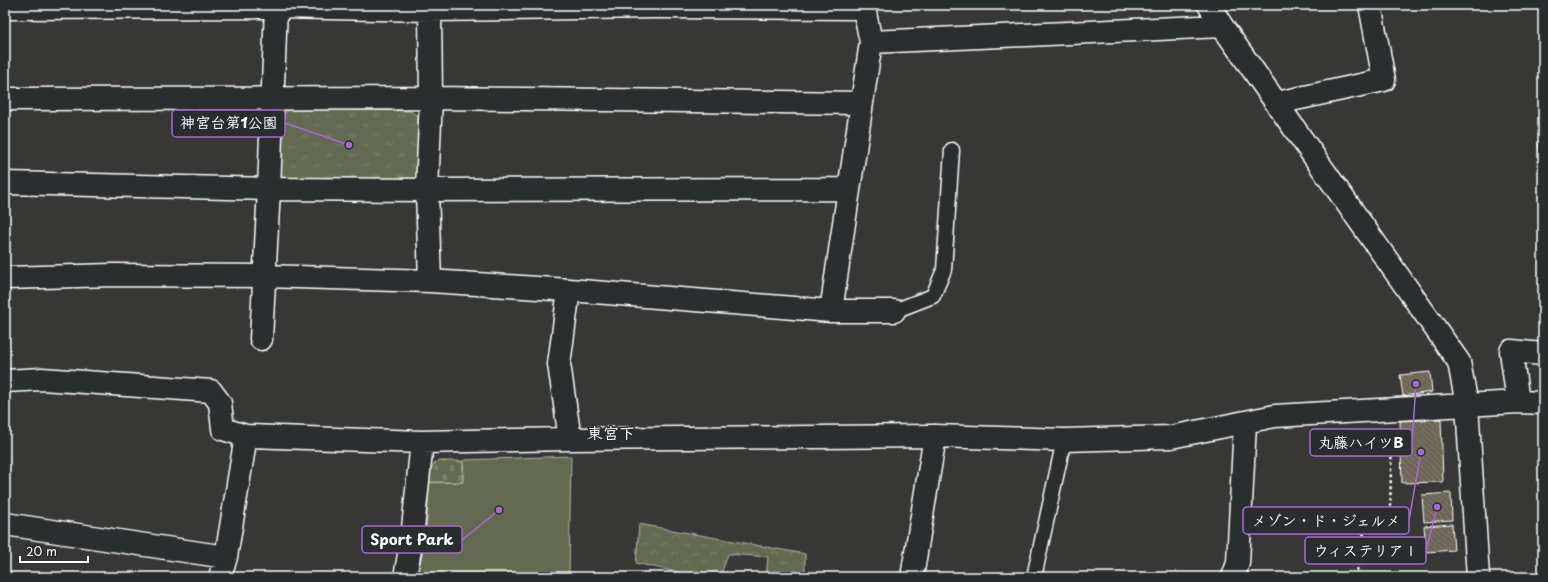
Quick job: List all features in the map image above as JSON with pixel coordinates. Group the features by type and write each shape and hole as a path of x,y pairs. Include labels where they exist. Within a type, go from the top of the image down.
{"street":[{"path":"1209,5 1222,26 1459,362 1467,405 1478,577"},
{"path":"1277,103 1384,80 1370,5"},
{"path":"5,8 302,6 430,10 657,7 864,8 871,42 831,311"},
{"path":"261,339 269,189 276,7"},
{"path":"430,10 431,98 427,190 430,281"},
{"path":"871,42 1222,26"},
{"path":"5,99 431,98 861,103"},
{"path":"5,183 269,189 849,189"},
{"path":"5,278 113,275 264,276 430,281 569,290 831,311 894,311"},
{"path":"569,290 559,364 570,439"},
{"path":"1518,402 1511,351 1543,354"},
{"path":"5,381 42,379 211,392 220,403 223,430 246,436 422,442 570,439 935,436 1064,440 1171,437 1276,416 1518,402 1543,404"},
{"path":"1233,577 1238,563 1245,423"},
{"path":"5,524 223,567 246,436"},
{"path":"912,577 935,436"},
{"path":"405,577 412,538 422,442"}],"lane":[{"path":"894,311 933,296 944,270 952,150"},
{"path":"1034,577 1064,440"}],"path":[{"path":"1356,577 1368,509 1390,512 1393,409"}],"green space":[{"path":"290,108 410,111 418,116 417,176 411,182 288,181 281,174 282,116"},
{"path":"571,456 569,577 417,577 426,537 429,483 463,482 464,460"},
{"path":"437,461 463,461 462,482 429,482 430,469"},
{"path":"639,524 805,554 805,577 766,577 768,557 728,554 720,577 698,577 636,563"}],"building":[{"path":"1543,143 1543,171 1538,144"},
{"path":"1430,372 1432,392 1403,396 1400,375"},
{"path":"1441,419 1443,482 1402,483 1400,421"},
{"path":"1451,493 1452,520 1424,522 1422,495"},
{"path":"1452,524 1454,550 1426,552 1424,526"}],"place":[{"name":"神宮台第1公園","path":"349,145"},
{"name":"丸藤ハイツB","path":"1416,384"},
{"name":"メゾン・ド・ジェルメ","path":"1421,452"},
{"name":"ウィステリアⅠ","path":"1437,507"},
{"name":"Sport Park","path":"499,510"}],"district":[{"name":"東宮下","path":"611,432"}]}
